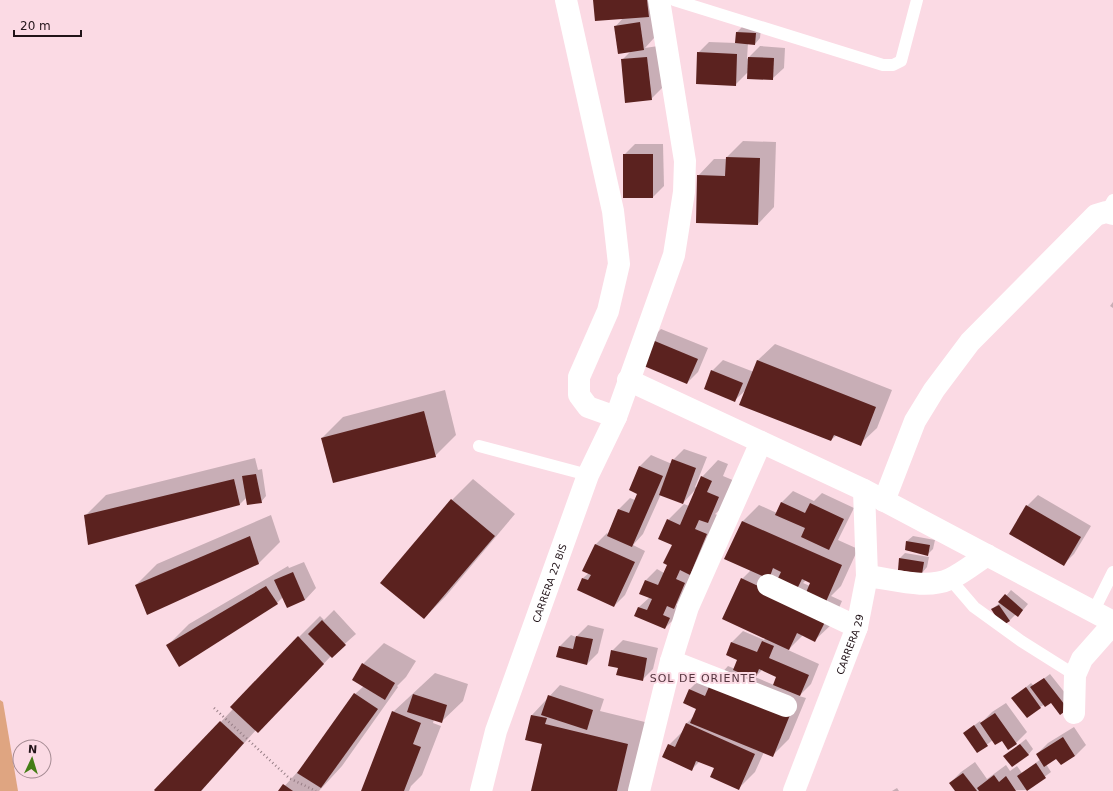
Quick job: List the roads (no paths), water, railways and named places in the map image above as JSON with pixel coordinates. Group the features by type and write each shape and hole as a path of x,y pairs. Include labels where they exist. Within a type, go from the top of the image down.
{"street":[{"path":"566,0 613,211 619,264 608,310 578,377 579,395 588,407 616,417"},
{"name":"CARRERA 22 BIS","path":"481,791 496,731 588,475 616,417 674,255 684,192 684,161 659,0"},
{"path":"874,495 934,390 970,342 1096,214 1111,209"},
{"path":"628,380 874,495 1113,623 1082,659 1075,675 1074,713"},
{"path":"639,791 670,661 688,607 761,442"},
{"name":"CARRERA 29","path":"807,791 863,628 870,576 874,495"},
{"path":"870,576 924,584 936,584 950,579 987,555"},
{"name":"CARRERA 29","path":"794,791 856,627 870,576"},
{"path":"768,585 856,627"},
{"path":"670,661 786,706"}],"lane":[{"path":"674,0 883,65 893,65 901,61 917,0"},
{"path":"479,446 588,475"},
{"path":"1093,612 1113,572"},
{"path":"950,579 974,607 1021,642 1075,675"}],"district":[{"name":"SOL DE ORIENTE","path":"703,678"}]}
